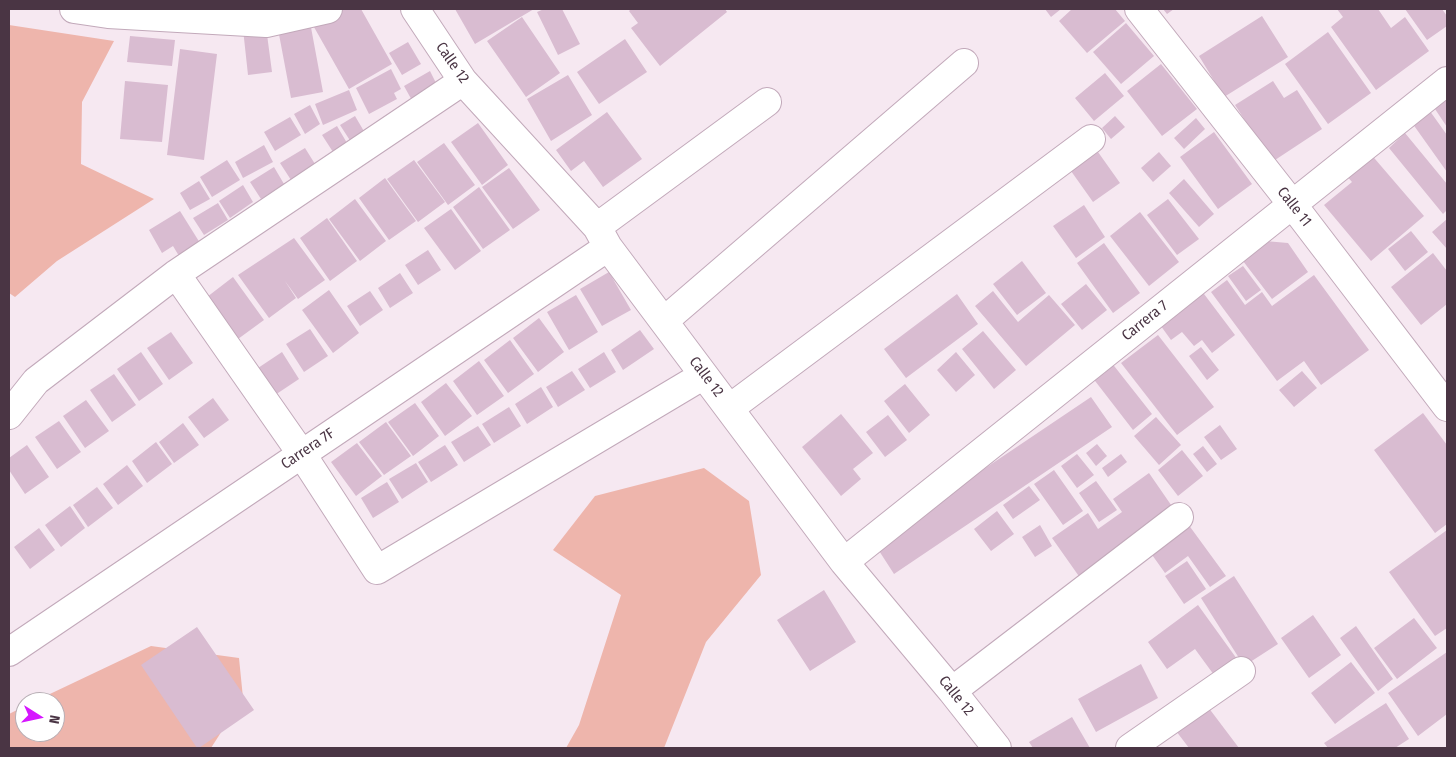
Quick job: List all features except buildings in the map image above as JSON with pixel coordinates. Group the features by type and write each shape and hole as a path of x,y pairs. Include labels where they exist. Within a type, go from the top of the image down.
{"street":[{"path":"74,9 266,23 328,9"},
{"name":"Calle 12","path":"415,9 463,81 603,237 844,562 997,748"},
{"name":"Calle 11","path":"1138,9 1292,204 1447,407"},
{"path":"664,321 964,63"},
{"path":"9,415 36,382 176,274 463,81"},
{"name":"Carrera 7","path":"844,562 1447,81"},
{"name":"Carrera 7F","path":"9,652 301,453 603,237 768,102"},
{"path":"730,408 1091,139"},
{"path":"176,274 301,453 377,570 704,375"},
{"path":"952,691 1179,517"},
{"path":"1130,748 1240,671"}],"shaded area":[{"path":"9,25 114,41 82,102 81,164 154,199 57,261 15,297 9,293"},
{"path":"704,468 749,501 761,575 706,642 664,748 566,748 579,725 621,595 553,550 595,496"},
{"path":"151,646 239,658 243,698 211,748 9,748 9,714 15,711 15,742 65,742 65,692 54,692"}]}
